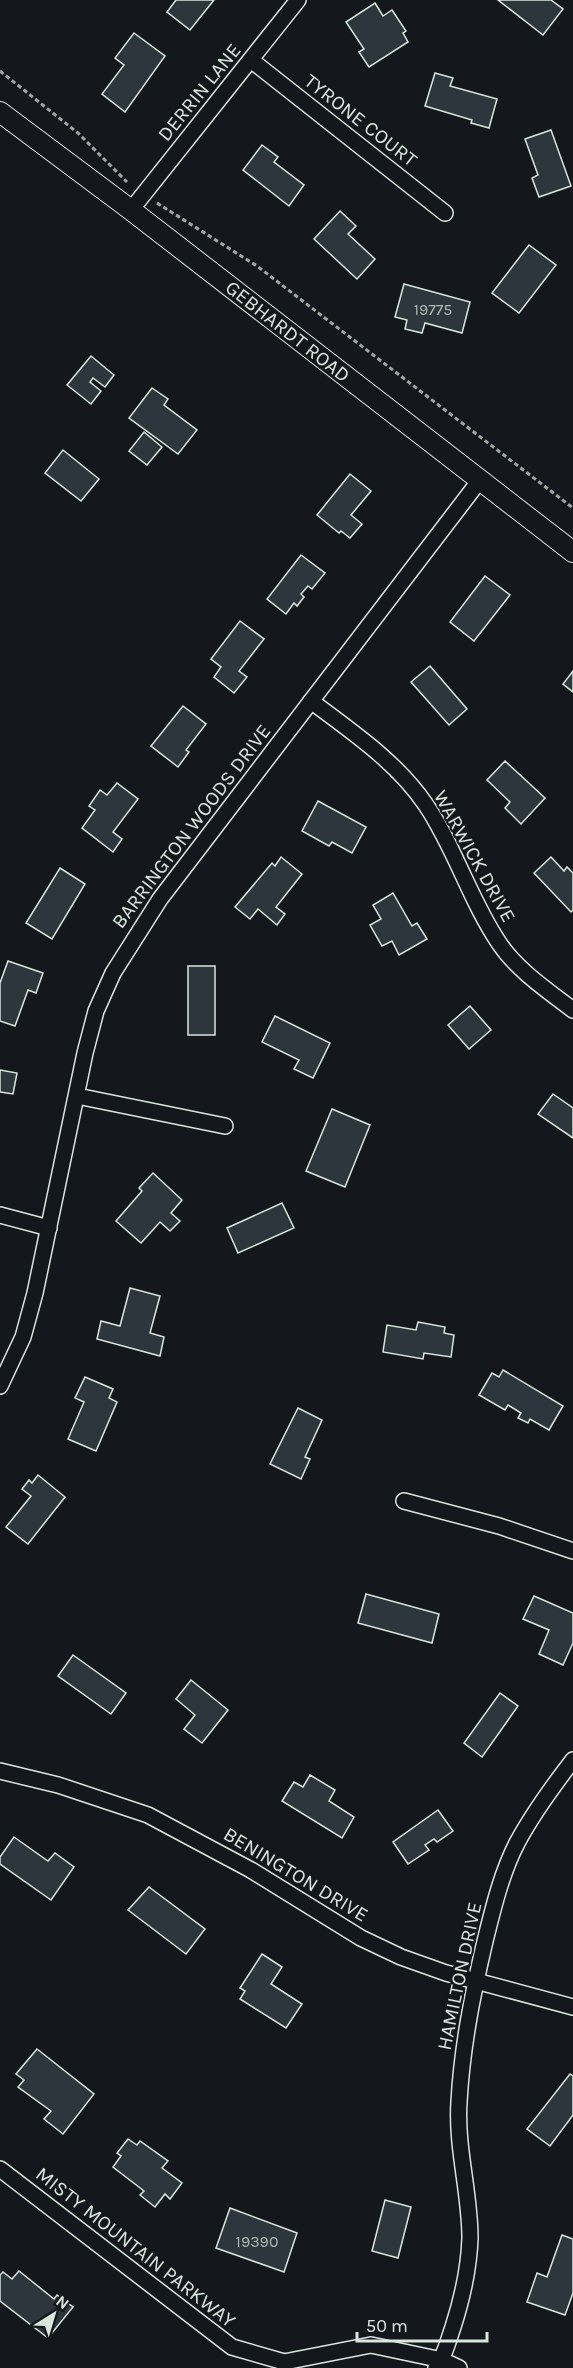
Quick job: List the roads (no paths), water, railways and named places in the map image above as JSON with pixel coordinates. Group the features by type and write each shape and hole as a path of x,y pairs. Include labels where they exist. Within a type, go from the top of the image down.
{"street":[{"name":"DERRIN LANE","path":"137,203 298,0"},
{"name":"TYRONE COURT","path":"251,60 446,213"},
{"name":"GEBHARDT ROAD","path":"0,112 137,203 480,480 573,552"},
{"name":"BARRINGTON WOODS DRIVE","path":"0,1386 23,1337 96,1011 131,941 160,899 480,480"},
{"name":"WARWICK DRIVE","path":"311,701 376,751 403,776 426,805 500,944 531,978 573,1010"},
{"path":"77,1096 225,1126"},
{"path":"0,1215 49,1228"},
{"path":"404,1502 499,1526 573,1551"},
{"name":"HAMILTON DRIVE","path":"439,2364 457,2315 468,2263 470,2236 460,2161 459,2104 463,2053 475,1981 494,1906 517,1844 548,1793 573,1760"},
{"name":"BENINGTON DRIVE","path":"1,1771 58,1785 148,1815 251,1870 361,1938 401,1957 475,1981 573,2007"},
{"name":"MISTY MOUNTAIN PARKWAY","path":"0,2169 232,2347 284,2362 371,2345 459,2368"}]}
